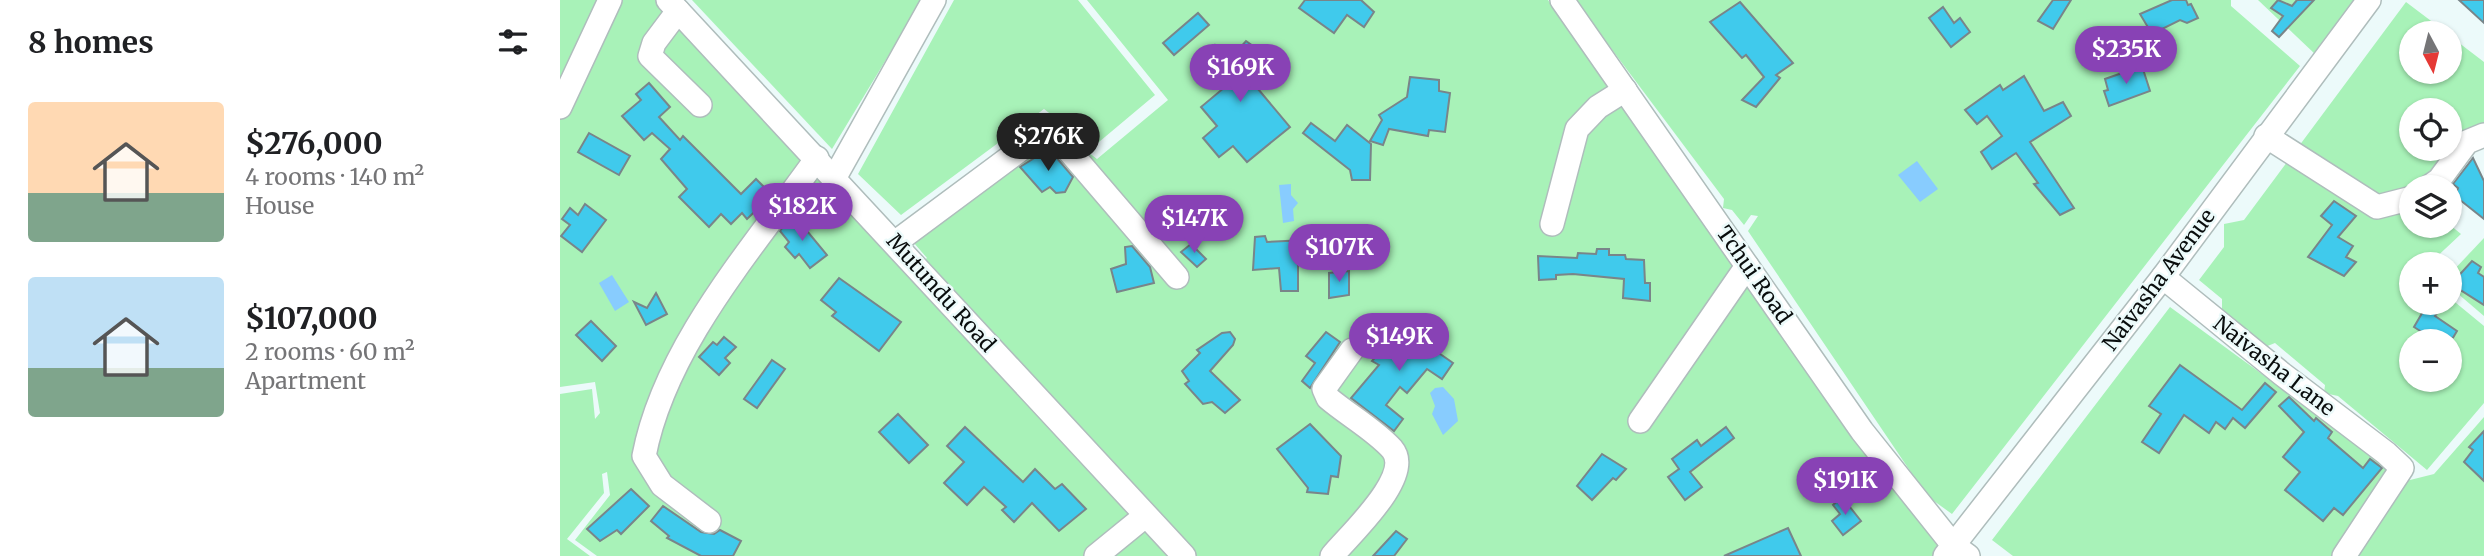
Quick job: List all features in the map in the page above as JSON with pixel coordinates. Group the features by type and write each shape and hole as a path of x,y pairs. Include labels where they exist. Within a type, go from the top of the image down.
{"street":[{"path":"560,107 610,0"},
{"path":"835,177 934,0"},
{"name":"Tchui Road","path":"1562,0 1862,431 1955,552"},
{"name":"Naivasha Avenue","path":"1955,552 2369,0"},
{"path":"673,6 650,56 657,66 700,105"},
{"name":"Mutundu Road","path":"673,6 835,177 1184,556"},
{"path":"1552,224 1577,130 1598,107 1625,90"},
{"path":"2443,175 2467,142 2484,135"},
{"path":"2266,136 2377,206 2399,201"},
{"path":"895,242 1032,141 1045,137 1054,138 1064,145 1178,277"},
{"path":"709,521 662,485 644,456 650,427 696,327 817,158"},
{"path":"1640,421 1747,265"},
{"name":"Naivasha Lane","path":"2163,277 2402,468 2344,556"},
{"path":"1332,556 1382,498 1394,480 1398,467 1394,451 1328,398 1324,389 1352,350"},
{"path":"1096,556 1145,516"}],"green space":[{"path":"560,0 680,0 923,261 927,258 914,243 909,219 1046,120 1097,159 1168,100 1087,0 1548,0 1562,19 1562,0 2231,0 2231,6 2300,66 1952,514 1927,496 1748,231 1758,216 1751,215 1744,225 1732,210 1723,208 1724,199 1607,43 1576,39 1852,437 1942,545 1933,556 597,556 575,540 610,495 607,472 602,474 604,493 567,539 590,556 560,556 560,394 592,389 595,419 600,413 595,382 560,387"},
{"path":"692,0 922,0 832,149"},
{"path":"954,0 1078,0 1155,95 1093,147 1044,109 901,215 858,174"},
{"path":"2258,0 2360,0 2316,55"},
{"path":"2406,2 2431,21 2399,21 2399,84 2462,84 2462,45 2484,62 2484,140 2455,175 2399,175 2399,238 2457,238 2442,252 2399,252 2399,315 2462,315 2462,308 2484,326 2484,403 2427,470 2338,396 2324,393 2325,385 2275,343 2265,347 2222,311 2222,299 2199,280 2224,247 2224,224 2244,220"},
{"path":"2484,238 2484,316 2462,297 2462,261"},
{"path":"2170,307 2392,469 2332,552 2363,540 2406,481 2434,474 2484,417 2484,556 2013,556 1992,540"}],"water":[{"path":"1917,161 1938,189 1920,202 1898,175"},
{"path":"1291,184 1291,195 1298,203 1293,209 1294,221 1283,223 1279,185"},
{"path":"612,275 629,302 615,311 599,283"},
{"path":"1443,387 1454,399 1458,421 1443,435 1432,414 1435,406 1430,393 1435,388"}],"building":[{"path":"1305,0 1361,0 1374,12 1364,27 1347,15 1334,33 1299,8"},
{"path":"2053,0 2071,0 2053,29 2038,21"},
{"path":"2172,0 2186,0 2198,18 2187,23 2180,20 2152,34 2140,14"},
{"path":"2278,0 2292,6 2297,0 2314,0 2279,37 2272,31 2283,16 2271,8"},
{"path":"2459,0 2484,0 2484,23"},
{"path":"1740,2 1793,63 1776,75 1780,78 1756,107 1742,100 1764,77 1746,55 1742,58 1710,22"},
{"path":"1943,7 1954,23 1960,18 1970,32 1951,47 1929,18"},
{"path":"1198,13 1209,25 1174,55 1163,43"},
{"path":"1246,41 1260,51 1257,54 1272,67 1253,83 1290,127 1247,162 1233,146 1219,157 1203,138 1217,126 1201,107 1225,87 1198,65 1215,45 1231,58"},
{"path":"2142,66 2150,91 2109,106 2104,91 2108,90 2105,79"},
{"path":"2024,76 2044,111 2063,102 2071,116 2030,142 2074,208 2060,215 2034,184 2038,183 2016,153 1992,169 1981,152 2002,136 1987,116 1977,124 1965,110 2000,85 2003,90"},
{"path":"1410,77 1439,80 1439,91 1450,93 1445,132 1429,130 1428,136 1389,129 1383,145 1370,141 1382,120 1379,115 1407,97"},
{"path":"649,83 670,107 659,117 680,140 683,136 741,194 756,179 772,195 747,219 742,213 731,224 721,214 709,227 679,197 687,189 661,159 670,149 652,133 644,140 622,116 641,100 636,94"},
{"path":"1311,123 1335,141 1347,125 1371,144 1370,180 1352,180 1350,170 1303,133"},
{"path":"589,133 630,156 619,175 578,152"},
{"path":"1044,152 1056,157 1073,177 1065,192 1056,193 1050,187 1042,192 1020,167"},
{"path":"2473,158 2484,181 2484,219 2462,202 2460,175"},
{"path":"2334,201 2356,216 2338,237 2353,246 2346,257 2356,262 2344,276 2308,257 2332,225 2321,216"},
{"path":"585,204 606,220 582,252 561,236 570,225 562,219 570,208 578,215"},
{"path":"793,214 827,255 810,268 799,254 795,258 785,247 789,242 780,231"},
{"path":"1306,230 1328,230 1332,263 1298,265 1298,291 1281,291 1279,268 1253,270 1255,237 1265,236 1267,242 1306,240"},
{"path":"1191,244 1206,259 1197,267 1181,252"},
{"path":"1132,246 1150,267 1154,283 1117,292 1111,269 1126,264 1125,247"},
{"path":"1597,249 1609,249 1609,255 1625,255 1626,259 1644,260 1645,283 1650,283 1650,301 1623,298 1624,279 1573,274 1539,280 1538,256 1577,258 1578,253 1596,254"},
{"path":"2472,261 2481,267 2478,273 2484,277 2484,305 2462,291 2462,272"},
{"path":"1349,271 1349,295 1329,298 1329,273"},
{"path":"839,278 901,322 879,351 832,316 836,312 821,300"},
{"path":"656,293 667,314 646,325 634,302 647,308"},
{"path":"2421,315 2436,315 2454,329 2417,329 2414,327"},
{"path":"591,321 616,346 602,361 576,335"},
{"path":"1407,321 1418,329 1413,335 1453,363 1442,379 1427,369 1407,393 1400,387 1386,405 1403,419 1394,431 1351,398 1379,365 1372,361"},
{"path":"1230,332 1235,339 1233,345 1210,371 1240,400 1225,413 1212,402 1203,404 1185,384 1189,381 1182,371 1200,353 1197,350 1222,333"},
{"path":"1326,332 1340,342 1310,388 1302,381 1315,363 1306,356"},
{"path":"724,337 736,347 725,358 730,363 719,375 699,357 713,342 717,345"},
{"path":"772,360 785,369 757,408 744,399"},
{"path":"2180,365 2242,410 2265,383 2276,392 2245,428 2233,418 2225,429 2216,422 2209,433 2184,415 2159,453 2142,442 2161,414 2149,406"},
{"path":"2289,397 2314,421 2316,418 2332,432 2328,438 2363,468 2370,459 2382,468 2343,515 2334,508 2323,521 2285,490 2300,472 2283,457 2304,432 2279,406"},
{"path":"898,414 928,445 909,463 879,432"},
{"path":"1310,424 1341,456 1338,477 1331,476 1328,494 1307,492 1308,488 1277,449"},
{"path":"965,427 1023,482 1035,469 1055,489 1062,484 1086,509 1059,531 1032,503 1014,522 1002,510 1006,507 984,487 967,505 944,483 964,462 947,446"},
{"path":"1726,427 1734,438 1690,472 1702,487 1685,500 1668,477 1679,469 1672,459 1697,440 1701,446"},
{"path":"2484,431 2484,481 2464,462 2473,450 2469,447"},
{"path":"1602,454 1626,469 1616,480 1613,478 1592,500 1577,486"},
{"path":"631,489 649,506 621,534 617,530 600,541 587,529"},
{"path":"1842,497 1861,521 1843,535 1832,521 1840,514 1833,505"},
{"path":"663,506 701,532 714,534 720,530 741,541 733,556 701,556 667,538 669,536 651,521"},
{"path":"1788,528 1801,556 1724,556"},
{"path":"1396,531 1407,539 1394,556 1373,556"}]}
